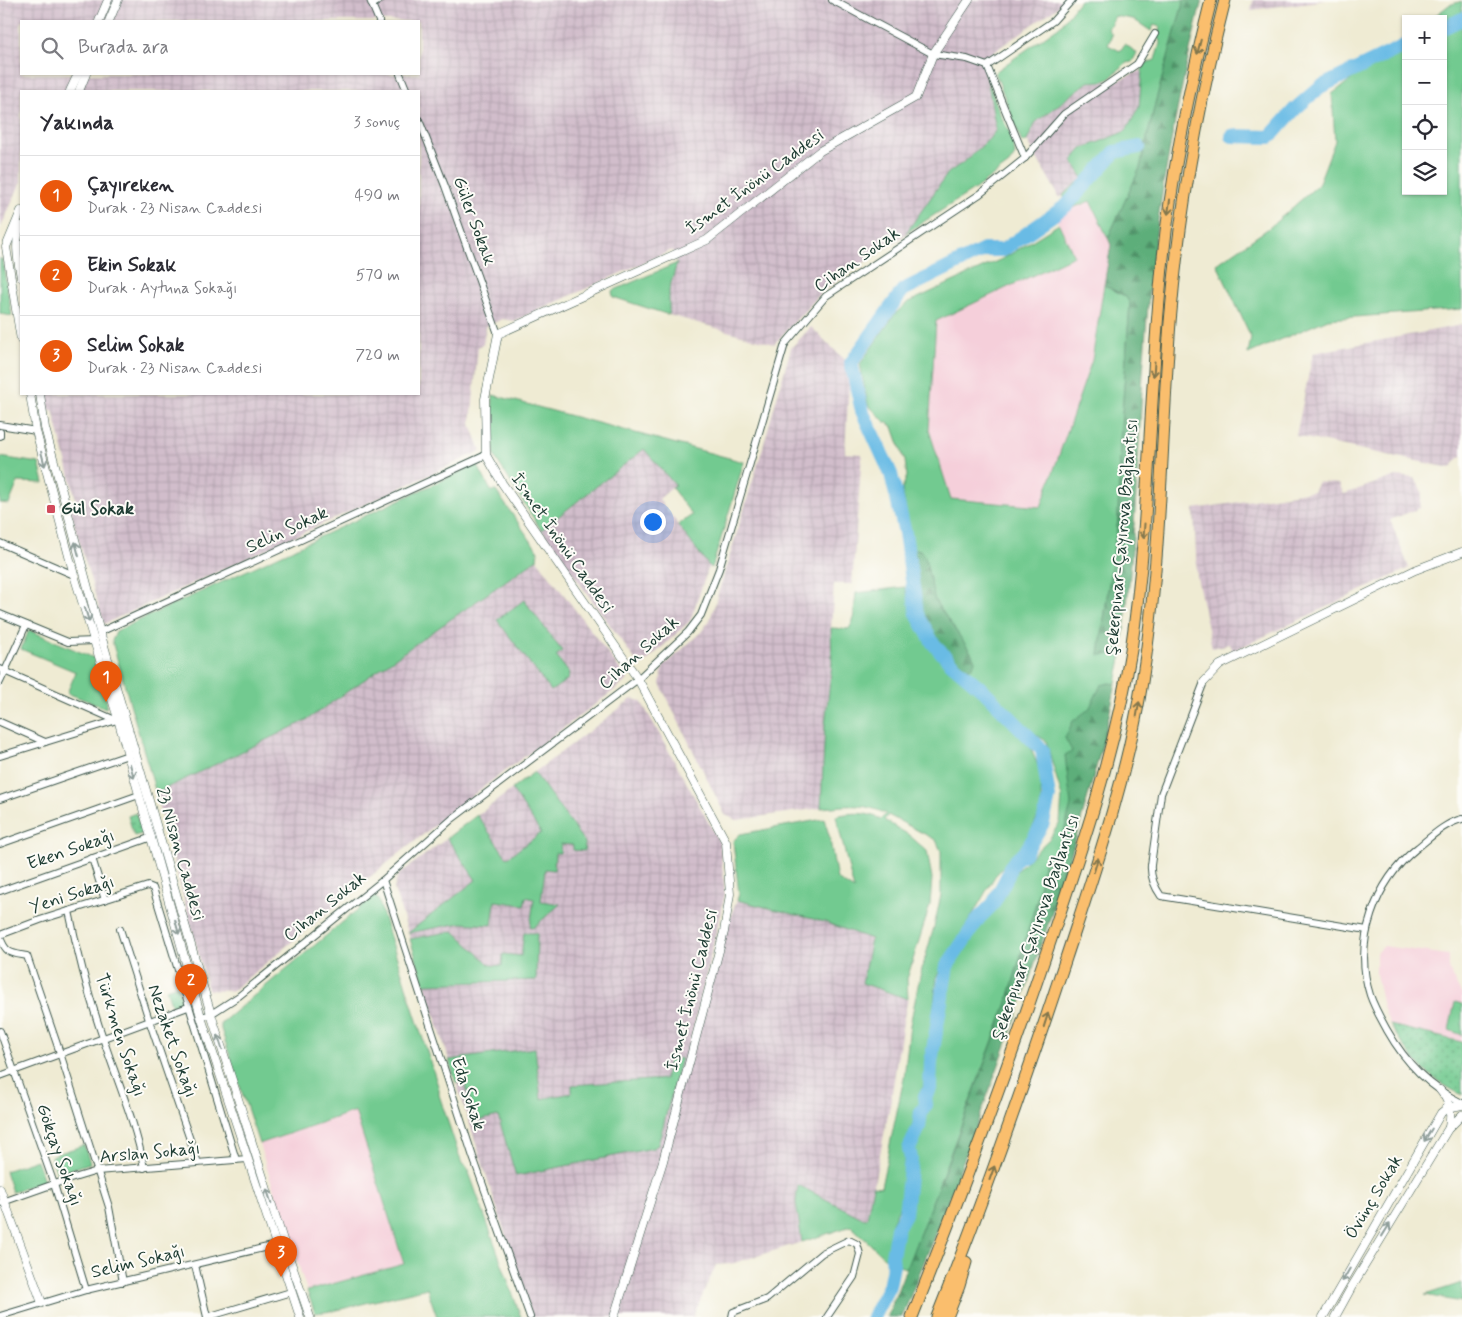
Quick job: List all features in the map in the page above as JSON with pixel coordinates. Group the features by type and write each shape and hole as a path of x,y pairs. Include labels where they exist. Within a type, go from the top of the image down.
{"highway":[{"name":"Şekerpınar-Çayırova Bağlantısı","path":"912,1317 961,1192 1014,1047 1082,848 1116,724 1130,652 1143,540 1160,287 1167,223 1179,144 1192,77 1211,0"},
{"name":"Şekerpınar-Çayırova Bağlantısı","path":"937,1317 986,1191 1082,912 1114,809 1134,729 1148,648 1153,601 1171,318 1183,208 1190,158 1225,0"},
{"path":"948,1317 959,1286 986,1191"}],"street":[{"path":"99,20 108,0"},
{"path":"109,20 118,0"},
{"path":"379,20 371,3 380,0"},
{"path":"832,0 933,54 967,59 987,66 1025,158"},
{"name":"İsmet İnönü Caddesi","path":"614,1317 663,1161 724,932 730,894 726,842 638,679 502,483 486,455 485,400 498,334 706,240 820,151 916,97 933,54 969,0"},
{"path":"987,66 1053,21 1072,0"},
{"name":"Cihan Sokak","path":"201,1017 211,1014 238,996 383,880 452,819 638,679 688,632 701,615 719,569 785,344 826,296 980,194 1025,158 1064,114 1137,64 1155,34"},
{"path":"70,90 78,75"},
{"path":"79,90 86,75"},
{"path":"400,75 407,90"},
{"name":"Güler Sokak","path":"420,122 446,186 498,334"},
{"path":"20,212 3,247 20,335"},
{"path":"20,228 17,250 20,270"},
{"path":"3,247 17,250"},
{"name":"23 Nisan Caddesi","path":"30,395 36,431 74,575 152,837 201,1017 300,1317"},
{"name":"23 Nisan Caddesi","path":"40,395 45,428 100,632 211,1014 284,1243 310,1317"},
{"path":"0,425 36,431"},
{"name":"Selin Sokak","path":"100,632 486,455"},
{"path":"0,543 74,575"},
{"path":"1367,930 1161,896 1155,888 1150,875 1161,794 1204,682 1220,665 1415,570 1462,552"},
{"path":"0,614 68,642 95,641"},
{"path":"0,682 3,670 26,625"},
{"path":"3,670 117,720"},
{"path":"0,756 117,720"},
{"path":"0,722 45,742"},
{"path":"0,799 128,755"},
{"path":"0,844 139,795"},
{"path":"1462,819 1435,833 1396,869 1382,889 1365,940 1365,970 1370,996 1398,1049 1416,1071 1462,1104"},
{"name":"Eken Sokağı","path":"0,891 152,837"},
{"path":"92,858 105,900"},
{"name":"Eda Sokak","path":"383,880 473,1157 530,1317"},
{"name":"Yeni Sokağı","path":"0,936 69,911 148,886 153,888 188,1007"},
{"name":"Türkmen Sokağı","path":"69,911 79,958 103,1038 139,1140 144,1168"},
{"name":"Nezaket Sokağı","path":"120,929 198,1163"},
{"path":"0,936 3,946 10,953 27,956 109,1206 123,1282"},
{"path":"0,1076 188,1007 236,1160"},
{"name":"Gökçay Sokağı","path":"0,1031 54,1184 86,1290"},
{"path":"1440,1090 1449,1102 1450,1120 1448,1129"},
{"path":"1453,1106 1462,1104"},
{"path":"1453,1106 1462,1115"},
{"name":"Övünç Sokak","path":"1322,1317 1441,1114 1447,1108 1453,1106"},
{"name":"Övünç Sokak","path":"1335,1317 1448,1129 1462,1115"},
{"name":"Arslan Sokağı","path":"2,1202 97,1171 247,1159"},
{"path":"0,1189 2,1202 42,1303"},
{"path":"732,1317 733,1312 767,1299 822,1254 849,1240 857,1244 860,1254 854,1277 827,1317"},
{"name":"Selim Sokağı","path":"0,1316 86,1290 284,1243"},
{"path":"194,1265 207,1317 291,1292"}],"shaded area":[{"path":"0,0 1064,0 1058,7 983,59 996,130 989,139 968,159 948,173 906,234 824,290 774,344 669,315 669,290 677,263 672,250 514,321 503,319 486,326 483,344 478,347 471,424 481,451 104,624 76,531 69,503 76,500 53,410 49,410 46,395 420,395 420,90 20,90 20,184 0,229"},
{"path":"1253,0 1326,0 1251,10"},
{"path":"1142,70 1139,107 1126,131 1082,149 1083,177 1060,198 1027,141 1036,122 1088,82 1117,81"},
{"path":"1090,201 1111,245 1092,360 1041,507 951,499 929,430 936,321 1074,256 1055,216"},
{"path":"1462,325 1462,455 1450,468 1296,436 1313,353"},
{"path":"811,327 850,365 845,453 862,454 852,584 834,584 831,628 832,664 825,725 821,808 736,820 725,815 660,684 663,667 701,632 710,620 761,454 791,348"},
{"path":"644,449 675,485 659,499 709,566 690,621 647,661 636,661 541,530"},
{"path":"1396,476 1415,478 1422,492 1420,508 1390,520 1409,568 1233,651 1230,644 1212,648 1197,577 1194,509 1313,491 1318,482 1339,484 1344,494"},
{"path":"537,559 628,680 482,788 376,872 232,991 208,990 156,793 305,721"},
{"path":"632,699 641,701 720,843 725,894 686,1060 724,932 737,900 825,922 872,939 862,983 908,999 890,1105 867,1218 864,1219 796,1202 802,1242 731,1264 716,1265 693,1317 532,1317 394,889 398,875"},
{"path":"1383,946 1449,955 1449,967 1452,977 1462,995 1462,1095 1443,1085 1416,1064 1390,1025 1383,1007 1376,974 1376,953"},
{"path":"355,1110 404,1264 307,1291 259,1144"}],"green space":[{"path":"1080,0 1184,0 1156,100 1140,168 1108,238 1090,201 1070,209 1063,195 1083,178 1072,161 1082,149 1126,131 1139,107 1142,70 1146,63 1155,60 1161,40 1157,38 1160,27 1154,25 1151,31 1133,19 1115,16 1108,29 1112,35 1108,45 1120,51 1125,44 1137,53 1132,62 1126,63 1109,79 1088,82 1036,122 1027,141 1022,143 995,72 1060,26"},
{"path":"1184,0 1202,0 1170,146 1153,256 1145,338 1127,609 1121,654 1099,655 1118,520 1120,442 1130,303 1125,296 1104,285 1111,245 1108,238 1140,168 1156,100"},
{"path":"1462,1 1462,309 1328,319 1248,354 1251,337 1217,264 1269,228 1318,185 1335,141 1332,94 1402,41 1402,195 1447,195 1447,15 1436,15 1449,5"},
{"path":"987,77 1000,114 1012,137 1015,155 1009,164 975,189 906,233 948,173 968,159 996,130"},
{"path":"1059,224 1074,256 936,321 929,430 951,499 1041,507 1092,360 1104,285 1125,296 1130,303 1120,442 1118,520 1099,654 1122,654 1103,743 1069,861 1044,861 1037,900 1007,1003 910,1261 905,1268 894,1264 898,1237 908,1211 912,1192 914,1149 930,1106 929,1098 933,1090 936,1047 942,1019 948,970 955,964 981,922 993,908 1013,874 1050,838 1060,822 1062,797 1046,741 1025,727 964,668 972,668 972,654 935,601 920,550 913,548 902,489 907,476 905,461 893,427 868,405 860,364 895,314 907,303 1006,257"},
{"path":"0,258 2,259 12,316 0,314"},
{"path":"677,263 669,290 669,315 613,297 612,291"},
{"path":"493,395 744,462 712,568 678,525 692,515 672,488 675,485 644,449 541,530 495,457 492,434"},
{"path":"0,457 39,463 44,483 18,482 9,504 0,503"},
{"path":"477,464 491,491 496,491 538,551 537,559 305,721 156,793 112,641 116,631"},
{"path":"913,549 920,550 925,557 935,601 972,654 975,661 972,668 964,668 955,662 937,642 920,611"},
{"path":"905,587 916,622 948,667 980,690 1026,737 1041,773 1041,811 1024,844 995,876 937,976 926,1081 905,1147 902,1201 892,1223 886,1259 851,1226 802,1242 796,1202 798,1185 864,1219 867,1218 873,1186 881,1187 904,1078 910,1025 920,976 941,895 941,851 936,840 888,815 884,820 909,835 927,851 932,878 930,905 907,979 908,999 862,983 871,939 825,922 737,900 739,894 733,841 740,834 824,819 837,879 854,890 836,816 859,813 881,819 886,814 862,806 821,808 825,725 832,664 831,628 849,629 853,621 856,593"},
{"path":"524,600 562,651 556,656 569,673 568,679 551,691 497,620"},
{"path":"29,630 94,658 107,702 106,708 67,693 76,672 21,649"},
{"path":"1116,684 1085,806 1061,886 1020,1006 963,1162 902,1317 887,1317 951,1154 1007,1003 1037,900 1044,861 1051,861 1053,858 1057,858 1071,805 1065,755 1072,751 1065,738 1073,721 1089,709 1101,685"},
{"path":"534,772 585,843 584,851 573,850 573,845 561,844 560,853 555,853 554,870 545,869 541,901 560,904 533,928 530,927 534,899 526,897 524,905 495,901 492,925 461,923 408,933 476,880 447,838 477,815 507,858 541,833 512,789"},
{"path":"136,813 142,834 134,836 128,816"},
{"path":"374,896 378,899 462,1164 467,1167 521,1317 437,1317 427,1288 333,1311 315,1313 307,1291 404,1264 355,1111 259,1144 221,1029 221,1023"},
{"path":"454,931 490,965 502,966 503,954 521,956 524,933 537,933 536,980 424,984 410,939"},
{"path":"177,985 183,1002 172,1006 166,989"},
{"path":"1455,1002 1462,1004 1462,1035 1449,1030"},
{"path":"1390,1025 1462,1042 1462,1095 1428,1074 1412,1058"},
{"path":"535,1048 541,1099 572,1093 572,1085 665,1079 669,1060 681,1058 658,1145 653,1148 516,1176 498,1116 477,1121 464,1081 456,1083 449,1060"},
{"path":"84,1145 90,1163 57,1174 51,1156"},
{"path":"37,1160 44,1181 12,1192 5,1171"},
{"path":"1462,1283 1462,1302 1425,1295"}],"waterway":[{"path":"1447,26 1462,19"},
{"path":"1232,136 1270,137 1295,109 1320,87 1402,47"},
{"path":"873,1317 889,1286 897,1228 905,1214 911,1158 909,1149 919,1127 921,1112 926,1105 925,1096 930,1089 931,1062 947,966 979,918 993,904 1008,875 1010,867 1018,857 1024,854 1043,823 1049,797 1042,750 984,691 950,662 933,643 917,614 905,533 891,474 862,411 851,363 903,290 984,250 1003,250 1067,205 1115,152 1139,147"}],"place":[{"name":"Gül Sokak","path":"51,509"},
{"name":"Çayıreken","path":"106,702"},
{"name":"Ekin Sokak","path":"191,1005"},
{"name":"Selim Sokak","path":"281,1277"}]}
